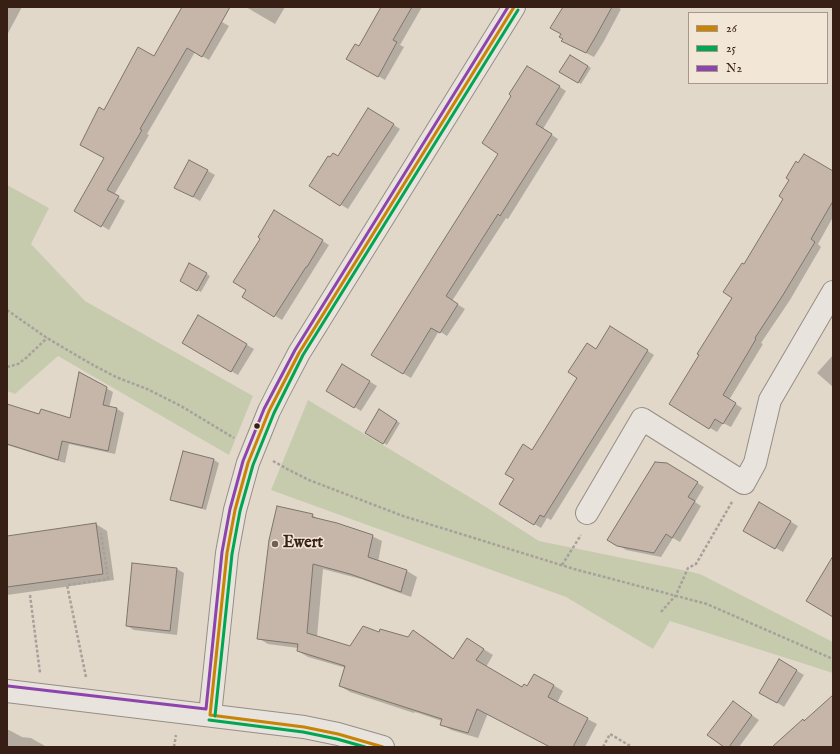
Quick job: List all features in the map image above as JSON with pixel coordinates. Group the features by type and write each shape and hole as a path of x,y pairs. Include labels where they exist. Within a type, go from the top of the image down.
{"street":[{"path":"210,715 227,553 238,498 253,450 278,393 299,353 514,7"},
{"path":"587,513 642,419 744,483 755,464 770,400 833,292"},
{"path":"7,691 304,727 338,734 383,747"}],"path":[{"path":"7,310 47,338 93,365 181,406 253,450 309,480 403,516 562,565 707,604 833,659"},
{"path":"7,366 18,364 47,338"},
{"path":"661,612 676,595 688,568 696,564 744,483"},
{"path":"562,565 588,524 587,513"},
{"path":"91,701 67,585 108,579 102,533"},
{"path":"30,595 43,695"},
{"path":"603,747 610,734 632,747"}],"green space":[{"path":"7,185 49,208 31,244 85,301 253,396 229,455 58,356 15,394 7,391"},
{"path":"308,400 486,507 539,541 700,574 833,642 833,673 670,621 653,649 566,597 271,490"}],"building":[{"path":"182,7 230,7 202,57 187,48 107,190 119,196 101,227 74,211 104,158 80,145 99,107 104,110 138,47 154,56"},
{"path":"381,7 412,7 393,40 397,42 378,77 346,59 355,44 359,46"},
{"path":"563,7 612,7 586,53 561,41 563,39 559,37 561,34 550,28"},
{"path":"570,55 588,66 578,83 559,72"},
{"path":"527,66 560,86 536,124 552,134 500,216 498,214 446,296 458,304 440,333 431,328 403,374 371,355 498,154 482,143 511,96 509,94"},
{"path":"368,108 394,124 340,206 309,186 328,156 330,157 333,153 338,156"},
{"path":"804,154 833,171 833,201 811,239 815,242 755,338 756,339 723,395 736,403 723,424 715,419 709,429 669,404 699,355 697,354 732,298 723,292 742,263 744,264 783,199 779,196 789,180 786,178 796,161 798,163"},
{"path":"189,160 208,170 193,197 174,188"},
{"path":"274,210 323,240 274,317 242,297 246,290 233,282 260,239 258,237"},
{"path":"189,263 207,273 197,291 180,281"},
{"path":"198,315 247,344 231,372 182,343"},
{"path":"610,326 648,350 544,517 540,515 534,525 499,504 514,479 505,474 523,444 532,450 577,378 568,372 587,343 596,349"},
{"path":"342,364 370,381 354,408 326,391"},
{"path":"79,372 107,387 103,405 117,408 108,451 62,441 58,460 7,444 7,404 39,414 41,409 70,418"},
{"path":"379,409 397,421 383,444 365,433"},
{"path":"183,451 214,459 202,508 170,500"},
{"path":"655,462 667,463 698,482 688,497 695,501 672,538 666,534 654,553 617,546 607,540"},
{"path":"759,502 791,521 775,549 743,531"},
{"path":"277,506 313,514 312,517 337,523 373,535 368,557 407,570 401,592 350,574 313,564 307,633 350,646 363,626 379,632 380,629 408,637 413,630 453,659 467,638 484,649 476,660 522,687 524,684 527,686 534,674 554,685 548,697 588,718 573,747 550,747 477,709 468,733 440,725 442,719 339,686 345,666 297,651 298,644 257,639 269,540"},
{"path":"96,523 103,574 7,587 7,536"},
{"path":"833,556 833,617 806,601"},
{"path":"132,563 177,568 170,631 126,626"},
{"path":"779,659 797,670 777,703 759,693"},
{"path":"833,695 833,747 772,747 803,719 804,721"},
{"path":"733,701 752,715 729,747 724,747 707,735"}],"transit line":[{"name":"N2","path":"8,686 206,709 222,552 230,509 243,461 264,409 295,350 508,7"},
{"name":"26","path":"210,715 227,553 235,510 248,463 269,411 299,353 514,7"},
{"name":"25","path":"215,716 232,554 240,511 253,465 274,413 303,355 518,10"},
{"name":"26","path":"210,715 304,727 338,734 383,747"},
{"name":"25","path":"209,720 303,732 365,747"}],"place":[{"name":"Ewert","path":"275,544"}]}
